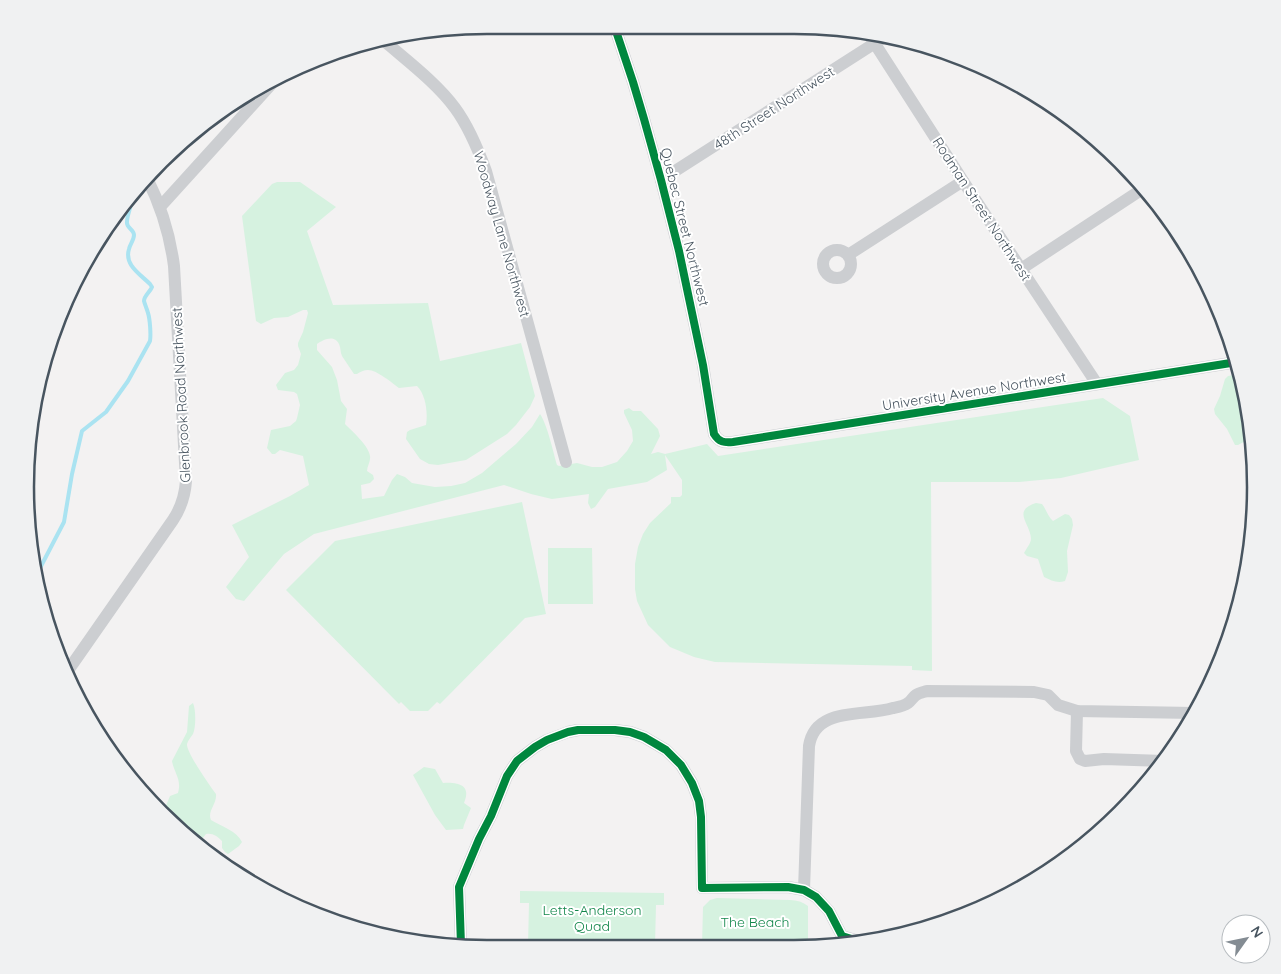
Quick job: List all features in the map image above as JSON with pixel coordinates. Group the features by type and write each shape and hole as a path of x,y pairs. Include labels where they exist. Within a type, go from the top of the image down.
{"street":[{"name":"Quebec Street Northwest","path":"617,34 661,180 693,311 713,429 717,438"},
{"name":"48th Street Northwest","path":"661,180 868,40"},
{"name":"Rodman Street Northwest","path":"873,41 1097,384"},
{"name":"Woodway Lane Northwest","path":"388,45 436,86 449,100 475,143 486,171 566,462"},
{"path":"160,206 263,93"},
{"path":"848,256 963,181"},
{"name":"Glenbrook Road Northwest","path":"71,666 173,520 184,497 186,481 175,275 170,240 160,206 150,184"},
{"path":"1021,268 1138,192"},
{"name":"University Avenue Northwest","path":"717,438 719,441 726,443 733,442 1230,363"},
{"path":"804,890 809,746 811,736 817,727 827,719 881,712 907,704 917,694 927,691 1034,692 1048,696 1058,705 1077,712 1188,713"},
{"path":"1077,712 1076,751 1080,759 1085,761 1104,759 1156,761"},
{"path":"461,939 458,887 479,839 492,816 507,776 517,761 535,746 558,735 578,730 615,730 640,735 666,750 681,765 692,783 699,801 702,888 788,887 804,890 816,897 829,911 842,936 845,937"}],"green space":[{"path":"277,182 300,182 336,207 307,231 333,305 428,303 440,361 521,343 535,396 530,407 507,434 466,460 438,465 429,464 420,459 406,439 407,432 426,425 426,404 417,386 399,388 376,372 368,370 354,374 342,356 337,341 328,339 317,344 317,350 332,367 337,380 341,401 347,409 345,424 360,439 369,452 370,458 367,471 373,475 374,479 370,483 361,485 362,499 384,496 397,474 405,477 412,483 435,487 465,483 482,473 516,444 532,427 540,414 543,418 557,465 577,463 592,467 602,467 617,462 633,441 632,430 624,413 624,410 629,408 633,411 641,411 658,429 660,436 651,454 658,452 665,454 707,444 718,456 1103,398 1130,416 1139,460 1061,478 1019,482 931,482 932,671 912,670 912,666 715,662 694,657 670,647 648,625 637,601 635,589 635,564 643,534 650,523 671,503 671,497 680,497 682,495 682,480 665,455 667,470 647,482 608,489 595,507 591,509 588,503 589,494 552,499 504,485 314,534 284,554 244,601 236,599 226,587 249,557 232,525 309,485 303,456 280,450 272,454 267,448 271,430 290,426 297,418 300,405 297,394 278,390 276,385 285,373 294,370 298,365 301,354 298,343 308,313 307,310 303,310 288,317 274,318 261,324 256,321 242,216 272,184"},
{"path":"1233,375 1239,399 1244,442 1238,445 1235,445 1227,429 1215,414 1214,409 1225,379"},
{"path":"522,502 546,614 525,618 440,704 437,702 428,711 410,711 401,702 399,704 286,590 335,541"},
{"path":"1036,503 1042,504 1053,521 1065,514 1069,515 1072,519 1073,525 1067,551 1068,572 1065,581 1057,582 1044,577 1038,559 1027,556 1024,553 1031,539 1023,514 1029,506"},
{"path":"548,548 592,548 593,604 548,604"},
{"path":"193,703 195,727 187,744 188,748 194,761 216,794 210,814 211,820 233,832 242,842 228,854 222,848 222,841 217,836 206,834 202,839 166,806 170,796 178,793 178,780 172,761 187,732 189,706"},
{"path":"424,767 435,769 443,783 454,783 465,788 466,797 464,803 471,808 463,829 446,830 435,815 413,775"},
{"name":"Letts-Anderson Quad","path":"520,891 664,893 664,905 656,905 655,940 528,940 529,903 520,903"},
{"name":"The Beach","path":"717,898 793,900 804,903 808,906 808,940 702,940 703,907 710,900"}],"waterway":[{"path":"41,566 64,522 82,431 106,412 128,381 150,341 148,312 144,301 152,287 134,269 129,260 128,255 134,235 127,224 131,207"}],"cycle path":[{"path":"617,34 661,180 679,251 703,365 714,434 720,440 733,442 1230,363"},
{"path":"461,939 459,887 507,776 517,761 535,747 547,740 578,730 630,732 644,737 666,750 681,765 692,783 699,801 702,888 788,887 804,890 816,897 829,911 842,936 845,937"}]}
